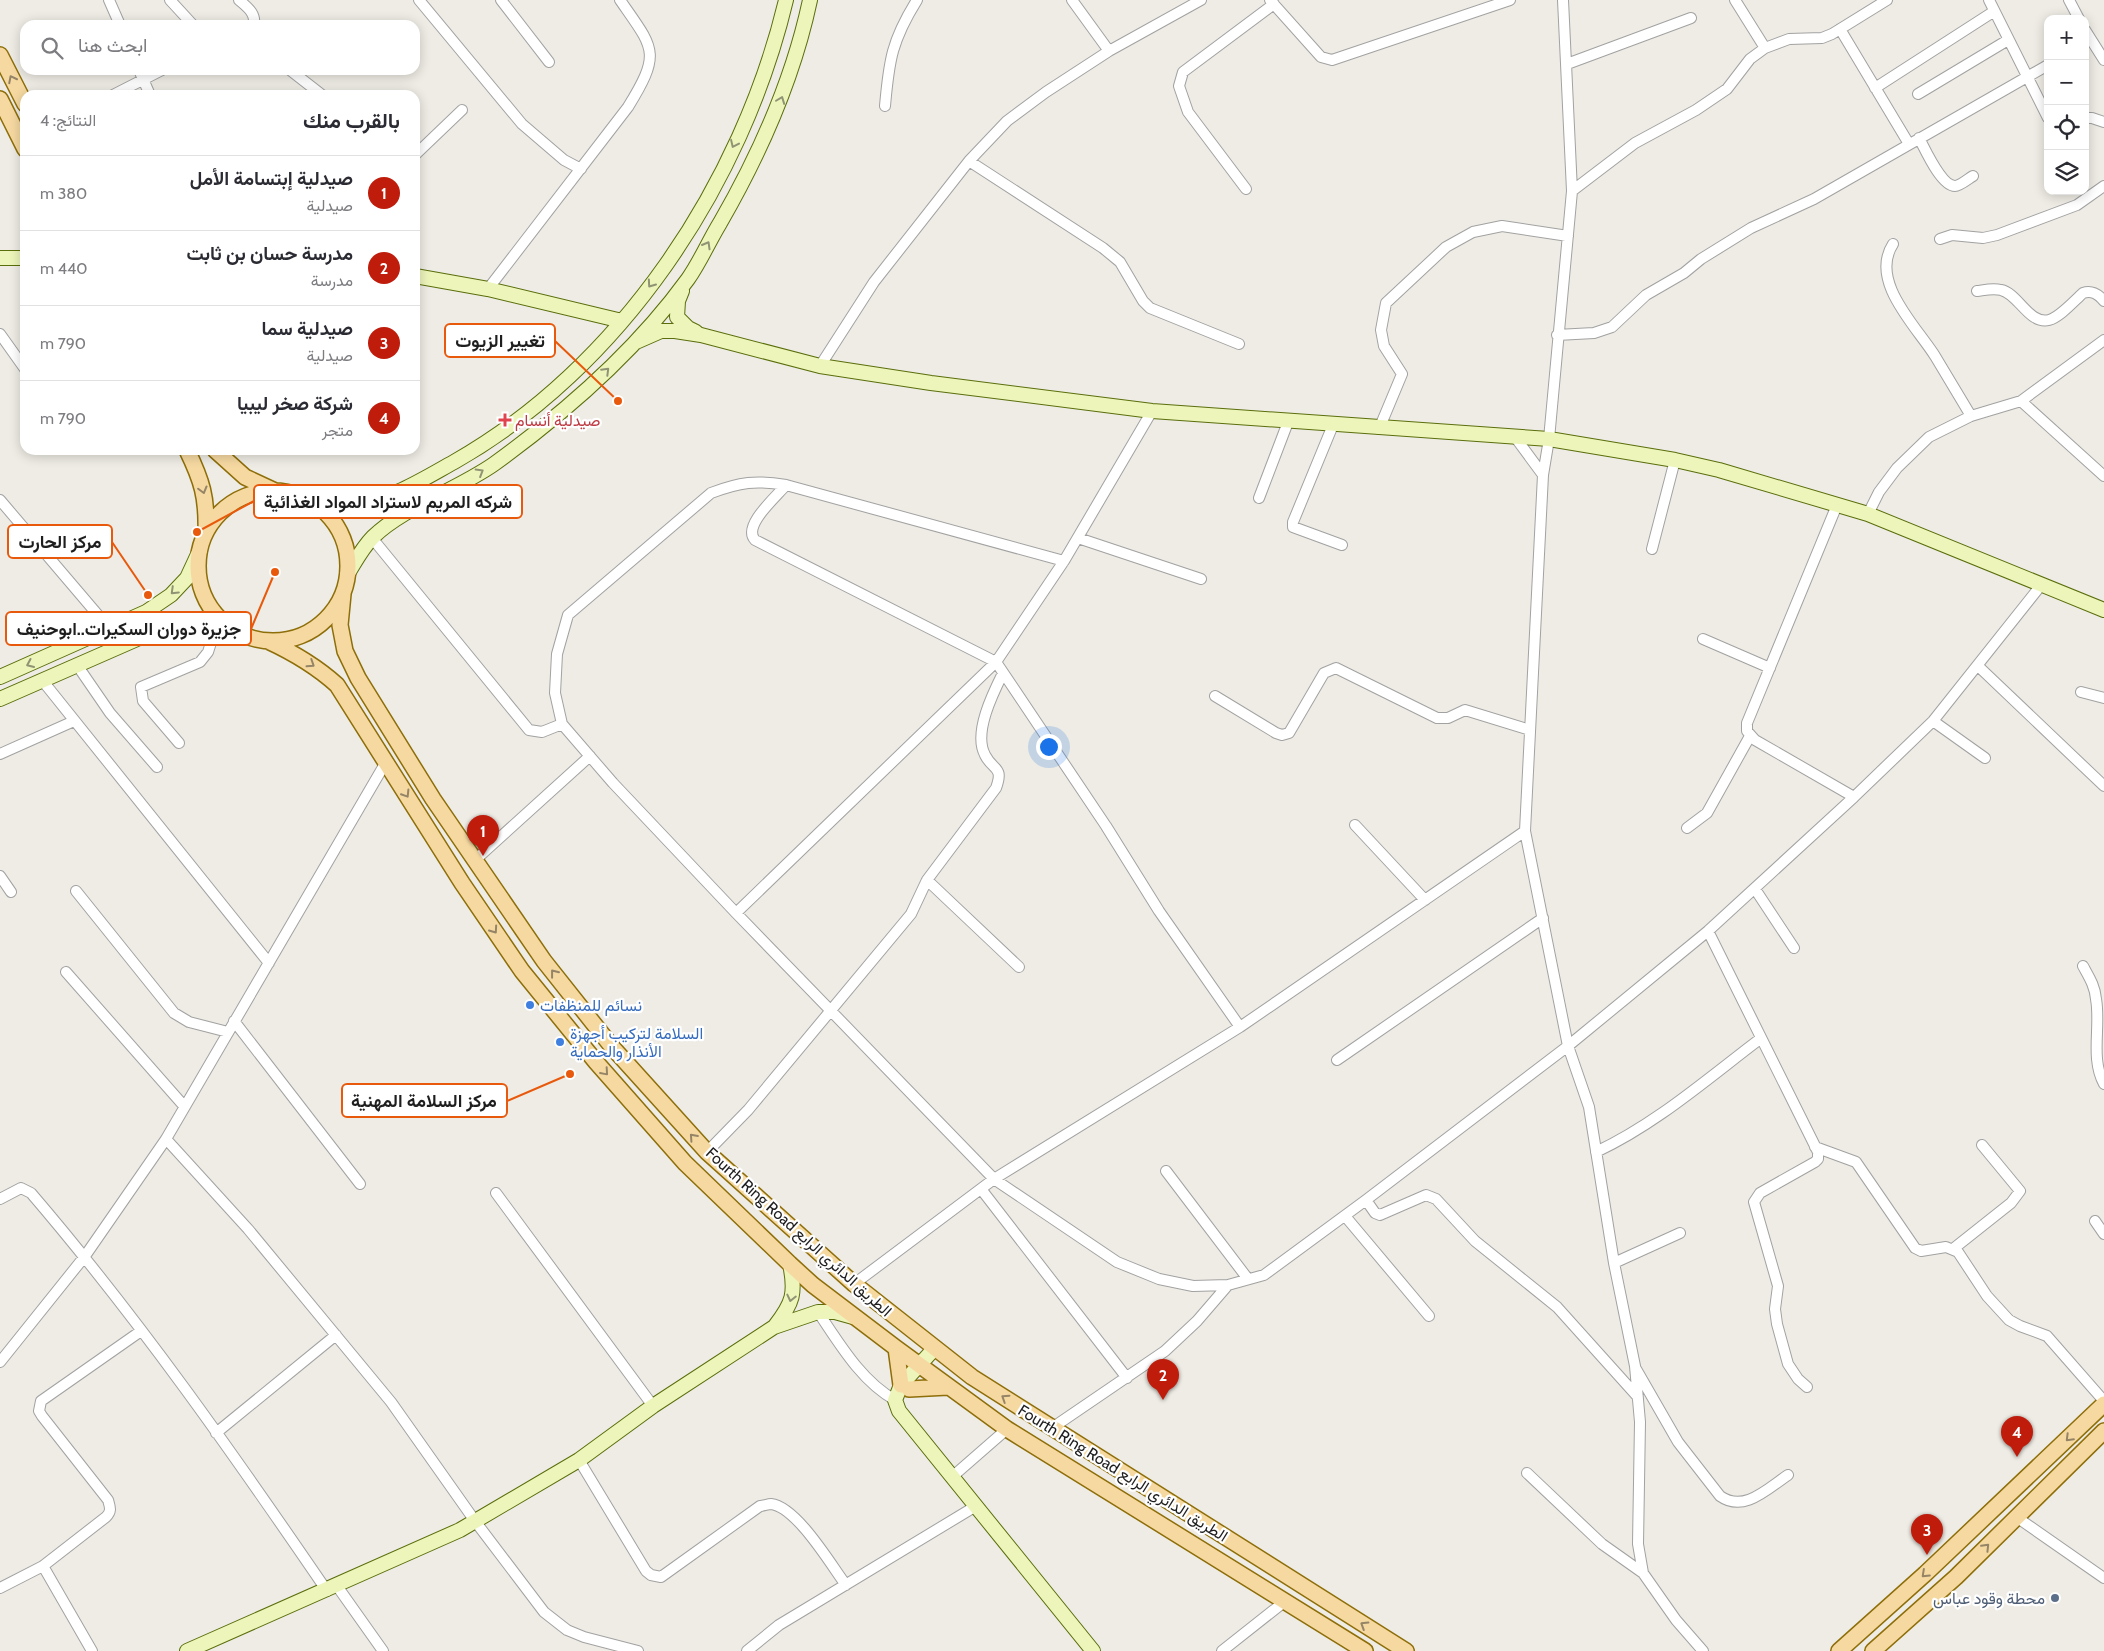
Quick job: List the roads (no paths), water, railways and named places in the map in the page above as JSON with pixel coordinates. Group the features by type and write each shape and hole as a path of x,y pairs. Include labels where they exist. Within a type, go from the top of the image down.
{"main road":[{"path":"0,55 20,94"},
{"path":"0,99 20,140"},
{"path":"190,455 200,476 207,504 206,534"},
{"path":"221,455 245,477 277,491 301,497 322,510 338,528 348,559 347,575 342,594 334,610 320,624 305,634 287,640 268,641 251,638 236,631 221,620 205,596 198,569 200,550 206,534 215,519 228,507 243,498 259,492 277,491"},
{"name":"Fourth Ring Road الطريق الدائري الرابع","path":"342,594 340,625 346,652 358,678 474,860 544,961 613,1048 708,1152 854,1284 938,1352 1052,1428 1406,1651"},
{"path":"268,641 312,664 337,685 462,884 522,971 596,1062 685,1163 790,1264 855,1317 1007,1429 1365,1651"},
{"path":"896,1348 901,1392 948,1387"},
{"path":"1839,1651 1925,1574 2104,1403"},
{"path":"1873,1651 1951,1582 2015,1516 2104,1431"}],"street":[{"path":"109,0 118,20"},
{"path":"170,0 188,20"},
{"path":"239,0 252,12 254,20"},
{"path":"419,0 522,124 564,160 581,169"},
{"path":"501,0 549,62"},
{"path":"488,289 628,107 646,79 650,61 649,43 620,0"},
{"path":"301,497 344,504 360,504 400,490 425,478 483,446 528,414 605,342 650,286 687,231 724,166 749,113 767,67 786,0"},
{"path":"810,0 792,72 772,123 746,177 688,278 678,301 678,317 688,328 701,334 820,366 931,383 1152,411 1379,429 1549,439 1676,460 1719,470 1868,514 2104,610"},
{"path":"885,106 889,60 899,29 916,0"},
{"path":"1072,0 1109,51"},
{"path":"820,366 874,282 969,161 1007,120 1109,51 1200,0"},
{"path":"1246,189 1188,112 1179,86 1183,72 1272,2 1321,57 1332,60 1484,4 1510,0"},
{"path":"1564,0 1572,191 1557,335 1549,439 1543,475 1525,831 1568,1046 1589,1107 1614,1263 1635,1366 1640,1422 1638,1544 1643,1573"},
{"path":"1735,0 1765,48"},
{"path":"1572,191 1635,143 1696,110 1727,89 1750,59 1765,48 1789,39 1822,38 1887,0"},
{"path":"1989,0 1993,12 2044,110"},
{"path":"2069,0 2077,15"},
{"path":"1875,88 1993,12"},
{"path":"1567,64 1691,18"},
{"path":"1840,29 1908,144"},
{"path":"1918,94 2008,40"},
{"path":"2089,45 2104,60"},
{"path":"1557,335 1594,333 1612,327 1646,295 1684,273 1713,251 1750,228 1814,199 2044,67"},
{"path":"120,90 141,75 148,90"},
{"path":"296,75 316,90"},
{"path":"420,150 462,110"},
{"path":"2089,118 2104,122"},
{"path":"1919,138 1938,171 1949,184 1957,186 1973,176"},
{"path":"969,161 1103,248 1120,262 1143,301 1150,308 1238,344"},
{"path":"1940,238 1952,235 1982,238 1996,235 2077,205 2104,186"},
{"path":"1379,429 1402,374 1384,346 1381,330 1386,303 1446,247 1473,232 1502,226 1568,236"},
{"path":"1893,244 1886,261 1887,272 1895,295 1935,355 1971,416"},
{"path":"0,258 20,258"},
{"path":"420,278 488,289 622,321"},
{"path":"347,575 363,548 383,528 492,465 594,384 636,342 688,278"},
{"path":"1977,292 1992,289 2009,293 2032,316 2044,320 2053,318 2088,291 2098,295 2104,301"},
{"path":"636,342 661,331 701,334"},
{"path":"0,334 20,361"},
{"path":"1868,514 1879,492 1914,449 1929,437 1971,416 2021,401 2104,340"},
{"path":"2021,401 2104,476"},
{"path":"736,913 996,662 1064,561 1152,411"},
{"path":"1260,498 1288,422"},
{"path":"1332,425 1293,522 1293,527 1342,544"},
{"path":"1515,437 1543,475"},
{"path":"1652,549 1676,460"},
{"path":"1064,561 786,485 762,481 735,484 711,492 568,615 556,654 555,693 562,724 590,756 736,913 994,1179 1117,1262 1159,1279 1193,1286 1228,1285 1264,1275 1345,1216 1568,1046 1708,931 1854,797 1933,721 2042,584"},
{"path":"786,485 755,522 751,530 751,536 755,540 996,662 1106,826 1159,911 1240,1027"},
{"path":"0,500 109,628"},
{"path":"1837,505 1747,723 1747,731 1750,736 1854,797"},
{"path":"372,538 529,730 542,732 562,724"},
{"path":"1078,538 1201,579"},
{"path":"0,677 146,612 171,595 187,578 200,550"},
{"path":"0,700 153,632 174,627 216,627 236,631"},
{"path":"179,743 143,701 142,687 200,662 208,652 216,627"},
{"path":"1703,639 1770,668"},
{"path":"77,665 110,713 157,767"},
{"path":"1978,666 2104,786"},
{"path":"1215,696 1276,733 1286,734 1290,733 1324,673 1336,668 1437,718 1448,718 1465,710 1530,730"},
{"path":"708,1152 748,1110 911,914 927,880 996,788 1000,779 998,768 985,755 982,741 985,714 992,693 1003,673"},
{"path":"42,680 269,963"},
{"path":"2081,692 2104,698"},
{"path":"0,754 74,721"},
{"path":"1933,721 1985,758"},
{"path":"1688,828 1707,813 1750,736"},
{"path":"474,860 590,756"},
{"path":"0,1362 84,1256 166,1139 386,762"},
{"path":"1355,825 1425,900"},
{"path":"854,1284 994,1179 1240,1027 1525,831"},
{"path":"0,876 11,892"},
{"path":"927,880 1018,967"},
{"path":"1754,889 1794,948"},
{"path":"76,891 174,1013 189,1022 228,1032"},
{"path":"1337,1060 1543,918"},
{"path":"1708,931 1818,1156 1815,1162 1760,1193 1754,1202 1778,1286 1775,1315 1788,1364 1798,1379 1807,1387"},
{"path":"2083,966 2093,985 2096,999 2097,1069 2104,1084"},
{"path":"66,972 184,1106"},
{"path":"234,1021 360,1184"},
{"path":"1596,1152 1624,1139 1656,1118 1760,1040"},
{"path":"166,1139 248,1230 391,1402 474,1521 544,1612 566,1630 584,1638 638,1651"},
{"path":"1953,1249 2011,1204 2020,1191 1982,1145"},
{"path":"1815,1147 1856,1162 1915,1248 1921,1251 1946,1247 1958,1252 1986,1296 2009,1320 2047,1336 2104,1403"},
{"path":"1166,1171 1248,1279"},
{"path":"0,1199 21,1188 31,1193 84,1256 332,1588 383,1651"},
{"path":"981,1189 1127,1378"},
{"path":"496,1193 653,1406"},
{"path":"1366,1200 1375,1214 1380,1215 1426,1195 1436,1198 1475,1241 1557,1307 1638,1396"},
{"path":"1345,1216 1429,1316"},
{"path":"2095,1221 2104,1234"},
{"path":"1614,1263 1680,1233"},
{"path":"774,1327 788,1310 793,1296 790,1264"},
{"path":"1052,1428 1165,1351 1197,1321 1228,1285"},
{"path":"818,1312 857,1366 882,1392 901,1392"},
{"path":"187,1651 332,1588 474,1521 580,1460 653,1406 774,1327 818,1312 835,1312 855,1317"},
{"path":"0,1588 43,1566 110,1513 108,1500 42,1416 39,1405 41,1401 141,1332"},
{"path":"216,1433 336,1335"},
{"path":"938,1352 901,1392 898,1410 1093,1651"},
{"path":"1635,1366 1678,1442 1720,1496 1729,1502 1747,1502 1788,1475"},
{"path":"952,1477 1007,1429"},
{"path":"580,1460 646,1571 651,1576 661,1577 760,1506 771,1504 784,1509 799,1521 846,1585"},
{"path":"1527,1473 1602,1544 1643,1573 1676,1620 1703,1651"},
{"path":"747,1651 779,1625 976,1506"},
{"path":"2015,1516 2104,1578"},
{"path":"43,1566 92,1651"},
{"path":"1222,1651 1284,1602"}],"place":[{"name":"تغيير الزيوت","path":"618,401"},
{"name":"صيدلية أنسام","path":"505,420"},
{"name":"شركه المريم لاستراد المواد الغذائية","path":"197,532"},
{"name":"جزيرة دوران السكيرات..ابوحنيف","path":"275,572"},
{"name":"مركز الحارت","path":"148,595"},
{"name":"صيدلية إبتسامة الأمل","path":"483,856"},
{"name":"نسائم للمنظفات","path":"530,1005"},
{"name":"السلامة لتركيب أجهزة الأنذار والحماية","path":"560,1042"},
{"name":"مركز السلامة المهنية","path":"570,1074"},
{"name":"مدرسة حسان بن ثابت","path":"1163,1400"},
{"name":"شركة صخر ليبيا","path":"2017,1457"},
{"name":"صيدلية سما","path":"1927,1555"},
{"name":"محطة وقود عباس","path":"2055,1598"}]}
